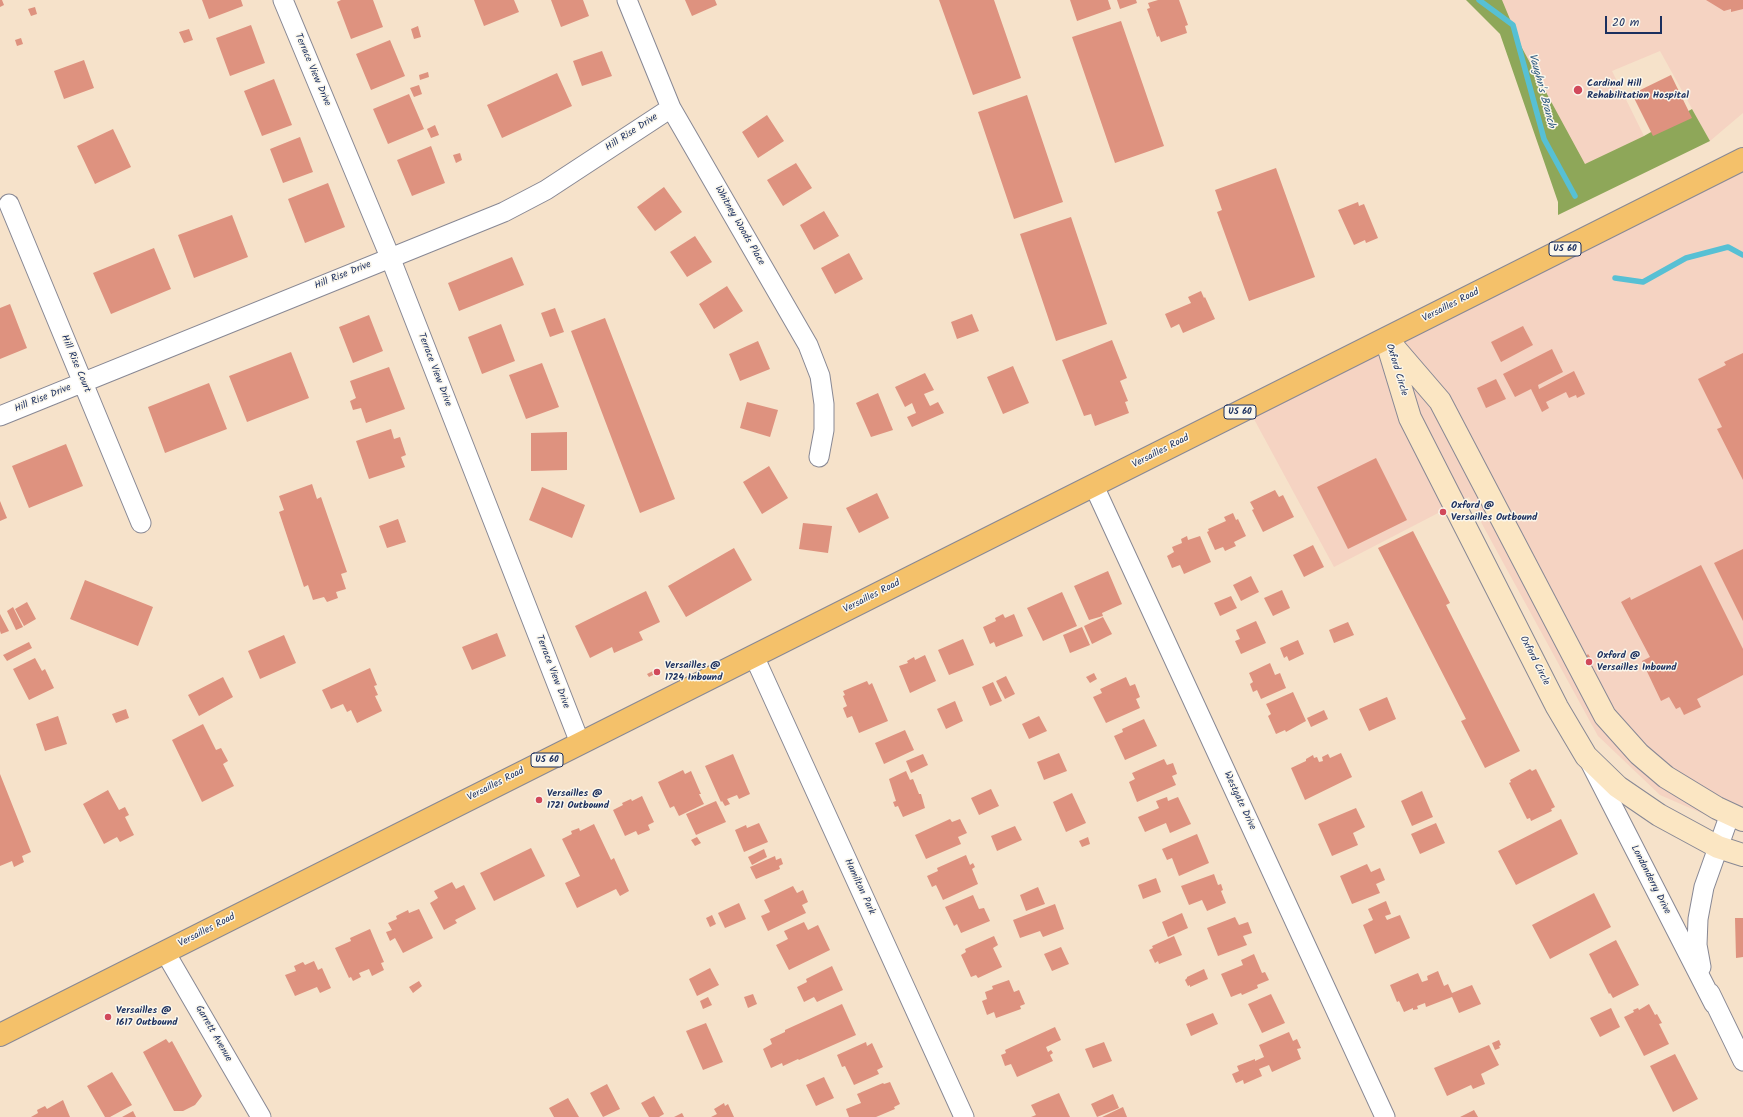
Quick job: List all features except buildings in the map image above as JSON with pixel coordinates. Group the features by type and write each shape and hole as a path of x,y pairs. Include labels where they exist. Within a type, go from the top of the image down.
{"main road":[{"name":"Versailles Road","path":"0,1035 1743,159"}],"street":[{"name":"Terrace View Drive","path":"282,0 390,257 580,743"},
{"name":"Whitney Woods Place","path":"627,0 671,108 808,345 820,376 824,404 824,430 819,457"},
{"name":"Hill Rise Drive","path":"0,416 504,212 546,190 671,108"},
{"name":"Hill Rise Court","path":"9,204 141,523"},
{"name":"Oxford Circle","path":"1386,339 1410,418 1557,707 1586,756 1618,787 1659,815 1718,848 1743,855"},
{"name":"Oxford Circle","path":"1386,339 1440,402 1605,716 1639,754 1666,777 1717,808 1737,817"},
{"name":"Westgate Drive","path":"1094,486 1385,1117"},
{"name":"Hamilton Park","path":"754,656 964,1117"},
{"name":"Londonderry Drive","path":"1586,756 1743,1061"},
{"name":"Londonderry Drive","path":"1714,1004 1701,969 1697,945 1698,919 1704,887 1718,848 1737,817"},
{"name":"Garrett Avenue","path":"165,952 261,1117"}],"shaded area":[{"name":"Cardinal Hill Rehabilitation Hospital","path":"1487,0 1743,0 1743,113 1710,141 1660,51 1612,71 1644,136 1576,171"},
{"path":"1743,159 1743,831 1660,795 1598,736 1482,524 1469,497 1334,567 1248,408"}],"green space":[{"path":"1466,0 1502,0 1522,48 1585,164 1644,136 1692,109 1710,141 1558,215 1558,202 1500,34"}],"waterway":[{"name":"Vaughn's Branch","path":"1479,0 1513,25 1544,139 1575,196"},
{"name":"Vaughn's Branch","path":"1615,278 1643,282 1686,258 1728,247 1743,255"}],"place":[{"name":"Cardinal Hill Rehabilitation Hospital","path":"1578,90"},
{"name":"Oxford @ Versailles Outbound","path":"1443,512"},
{"name":"Oxford @ Versailles Inbound","path":"1589,662"},
{"name":"Versailles @ 1724 Inbound","path":"657,672"},
{"name":"Versailles @ 1721 Outbound","path":"539,800"},
{"name":"Versailles @ 1617 Outbound","path":"108,1017"}]}
